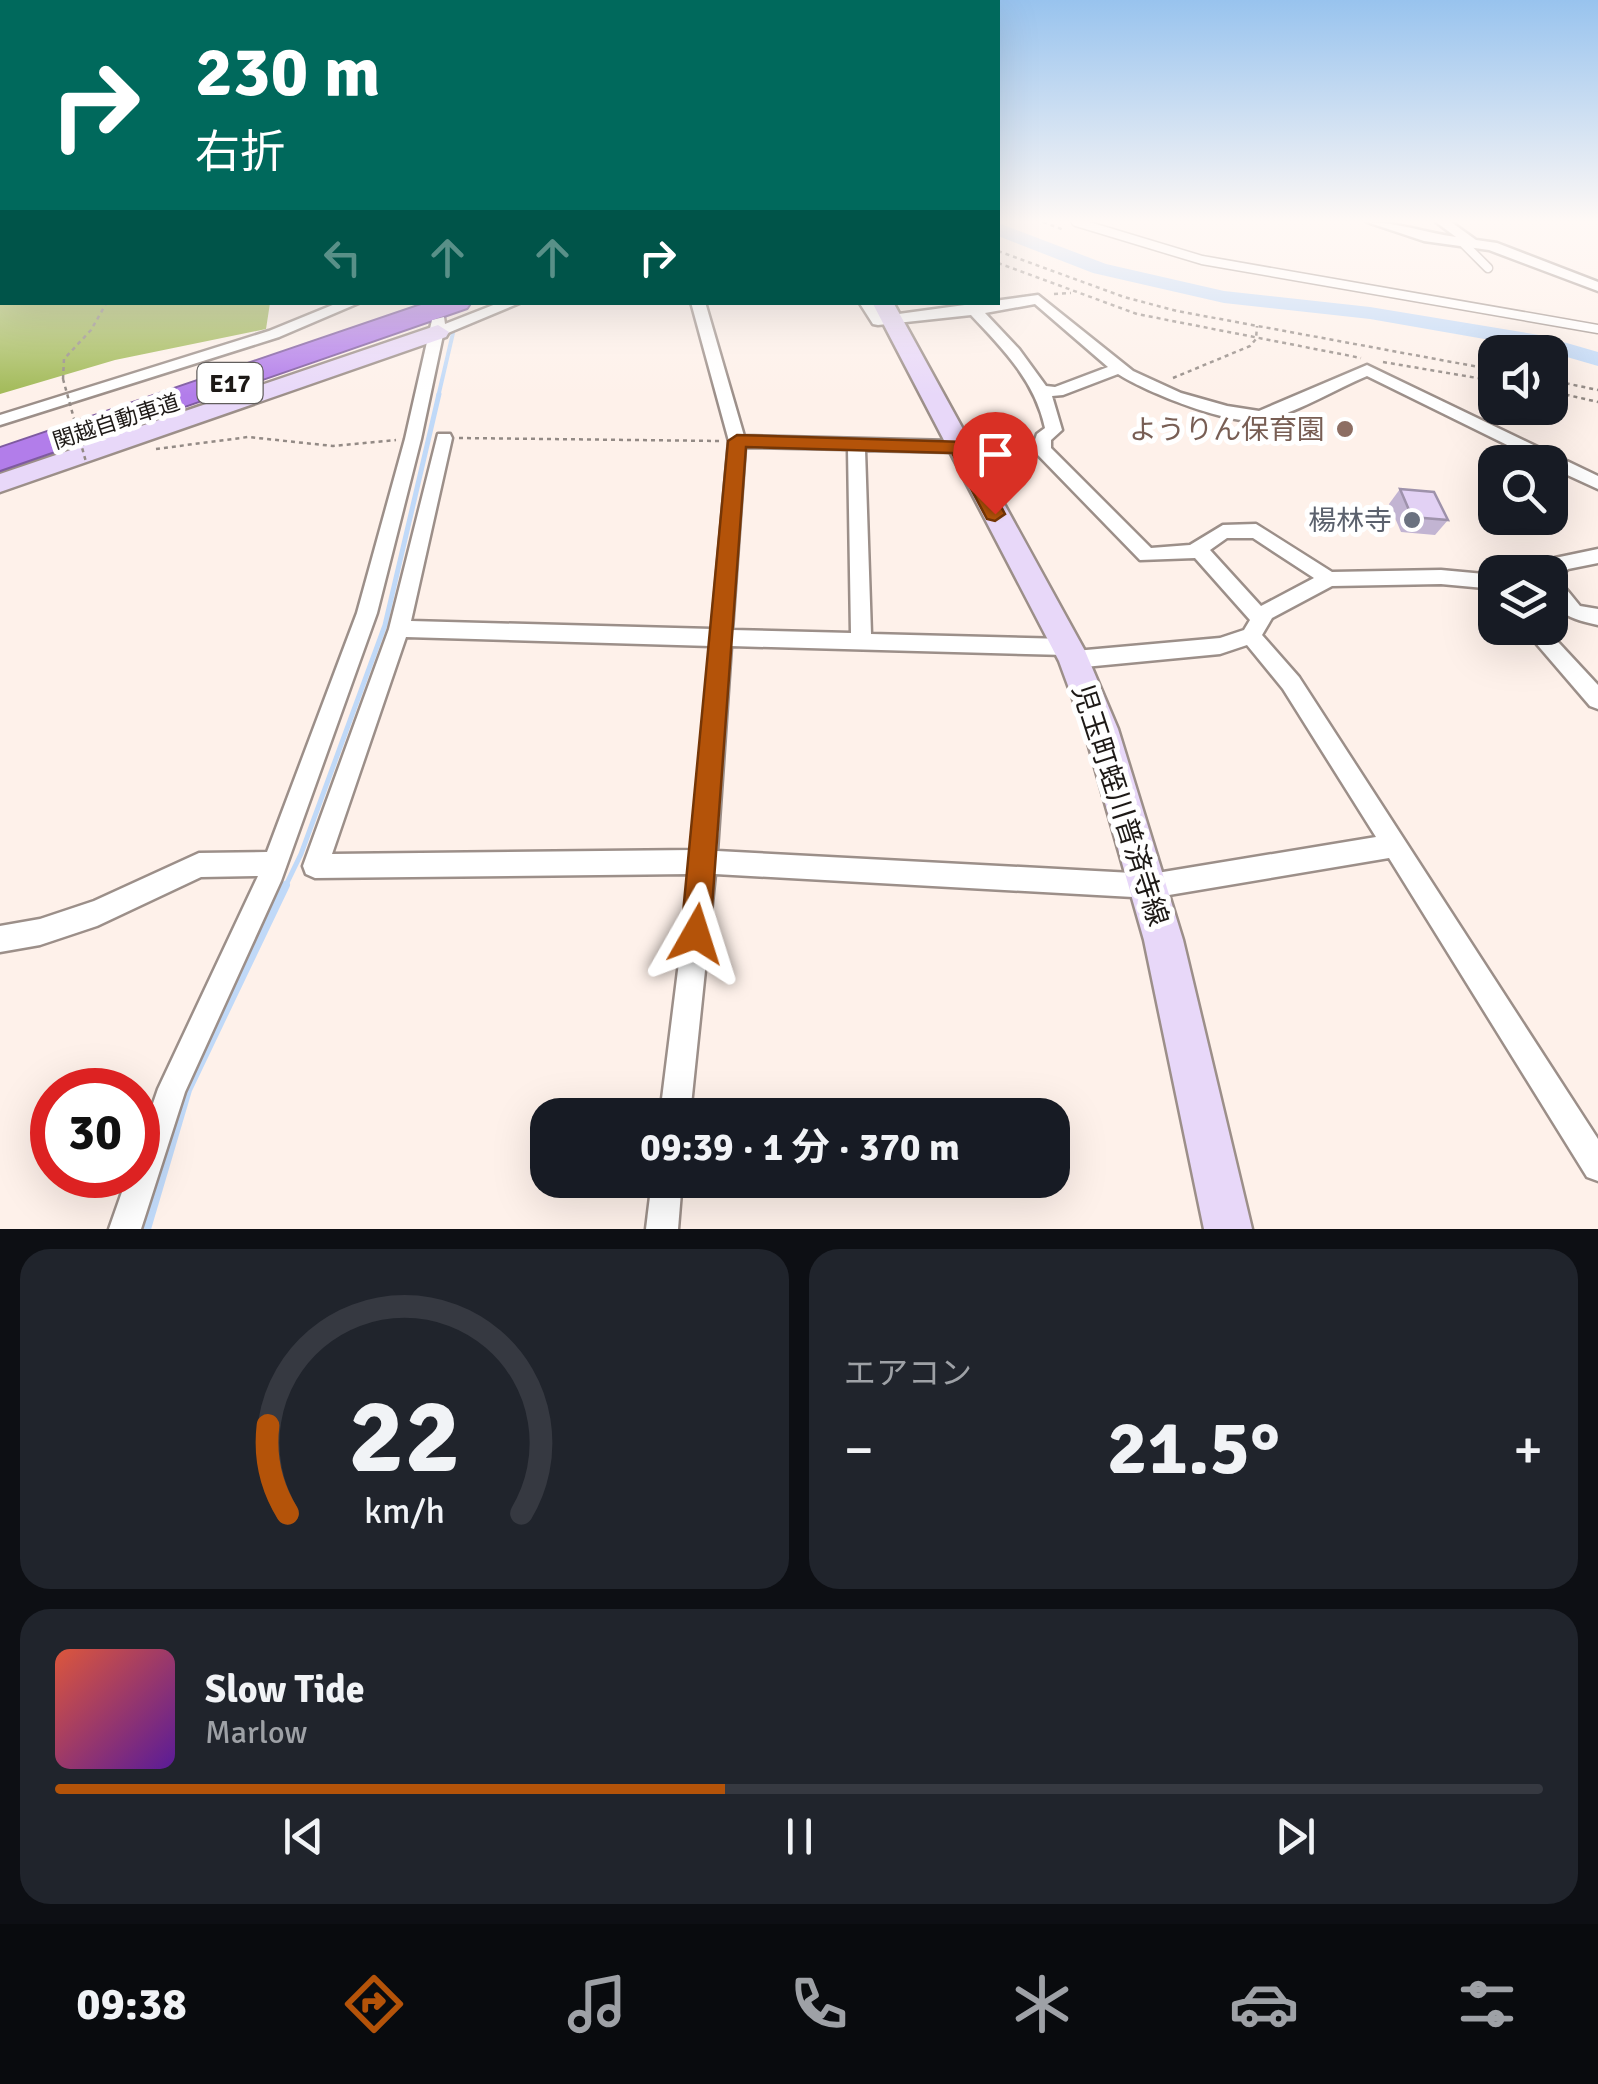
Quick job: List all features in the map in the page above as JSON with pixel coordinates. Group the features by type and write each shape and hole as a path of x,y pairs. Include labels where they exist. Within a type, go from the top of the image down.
{"highway":[{"name":"関越自動車道","path":"0,440 402,305"},
{"name":"関越自動車道","path":"0,460 445,318"}],"main road":[{"name":"児玉町蛭川普済寺線","path":"880,309 1070,654 1100,721 1151,886 1228,1229"},
{"path":"0,483 445,318"}],"street":[{"path":"880,309 922,315 976,312 1038,299 1120,368 1153,387 1262,416 1368,370 1598,484"},
{"path":"0,420 274,334 346,305"},
{"path":"125,1229 172,1090 274,864 367,613 445,318 502,305"},
{"path":"677,1098 704,862 737,441 699,305"},
{"path":"976,312 1018,354 1044,391 1054,430 1040,442 1042,449 1147,555 1198,549 1224,532 1256,531 1329,578"},
{"path":"1044,391 1057,392 1120,368"},
{"path":"444,438 399,630 315,866 704,862 1151,886 1392,846"},
{"path":"737,441 1042,449"},
{"path":"856,444 861,642"},
{"path":"1198,549 1256,628 1598,1166"},
{"path":"1568,562 1598,556"},
{"path":"399,630 861,642 1070,654 1220,646 1256,628 1264,613 1329,578 1478,580"},
{"path":"1568,605 1574,612 1598,617"},
{"path":"1548,645 1598,700"},
{"path":"0,939 40,932 97,912 199,865 274,864"},
{"path":"662,1229 666,1198"}],"lane":[{"path":"1311,279 1598,330"}],"path":[{"path":"1038,279 1137,314 1365,359"},
{"path":"1076,279 1124,297 1257,326 1478,367"},
{"path":"1038,299 1074,294"},
{"path":"86,462 63,379 64,359 99,320 106,305"},
{"path":"1153,387 1250,346 1256,339 1257,326"},
{"path":"1382,362 1478,379"},
{"path":"1568,384 1598,390"},
{"path":"1568,396 1598,402"},
{"path":"198,441 248,437 357,446 413,439"},
{"path":"444,438 737,441"}],"green space":[{"path":"0,305 270,305 266,329 115,360 0,394"}],"building":[{"path":"1400,489 1434,492 1448,520 1412,517"}],"waterway":[{"path":"1146,279 1224,297 1370,313 1539,342 1598,359"},
{"path":"438,397 453,333"},
{"path":"285,887 301,854 385,625 439,394"},
{"path":"147,1229 188,1090 286,885"}],"place":[{"name":"ようりん保育園","path":"1345,429"},
{"name":"楊林寺","path":"1412,520"}],"route":[{"path":"696,934 737,441 959,447 995,514"}]}
